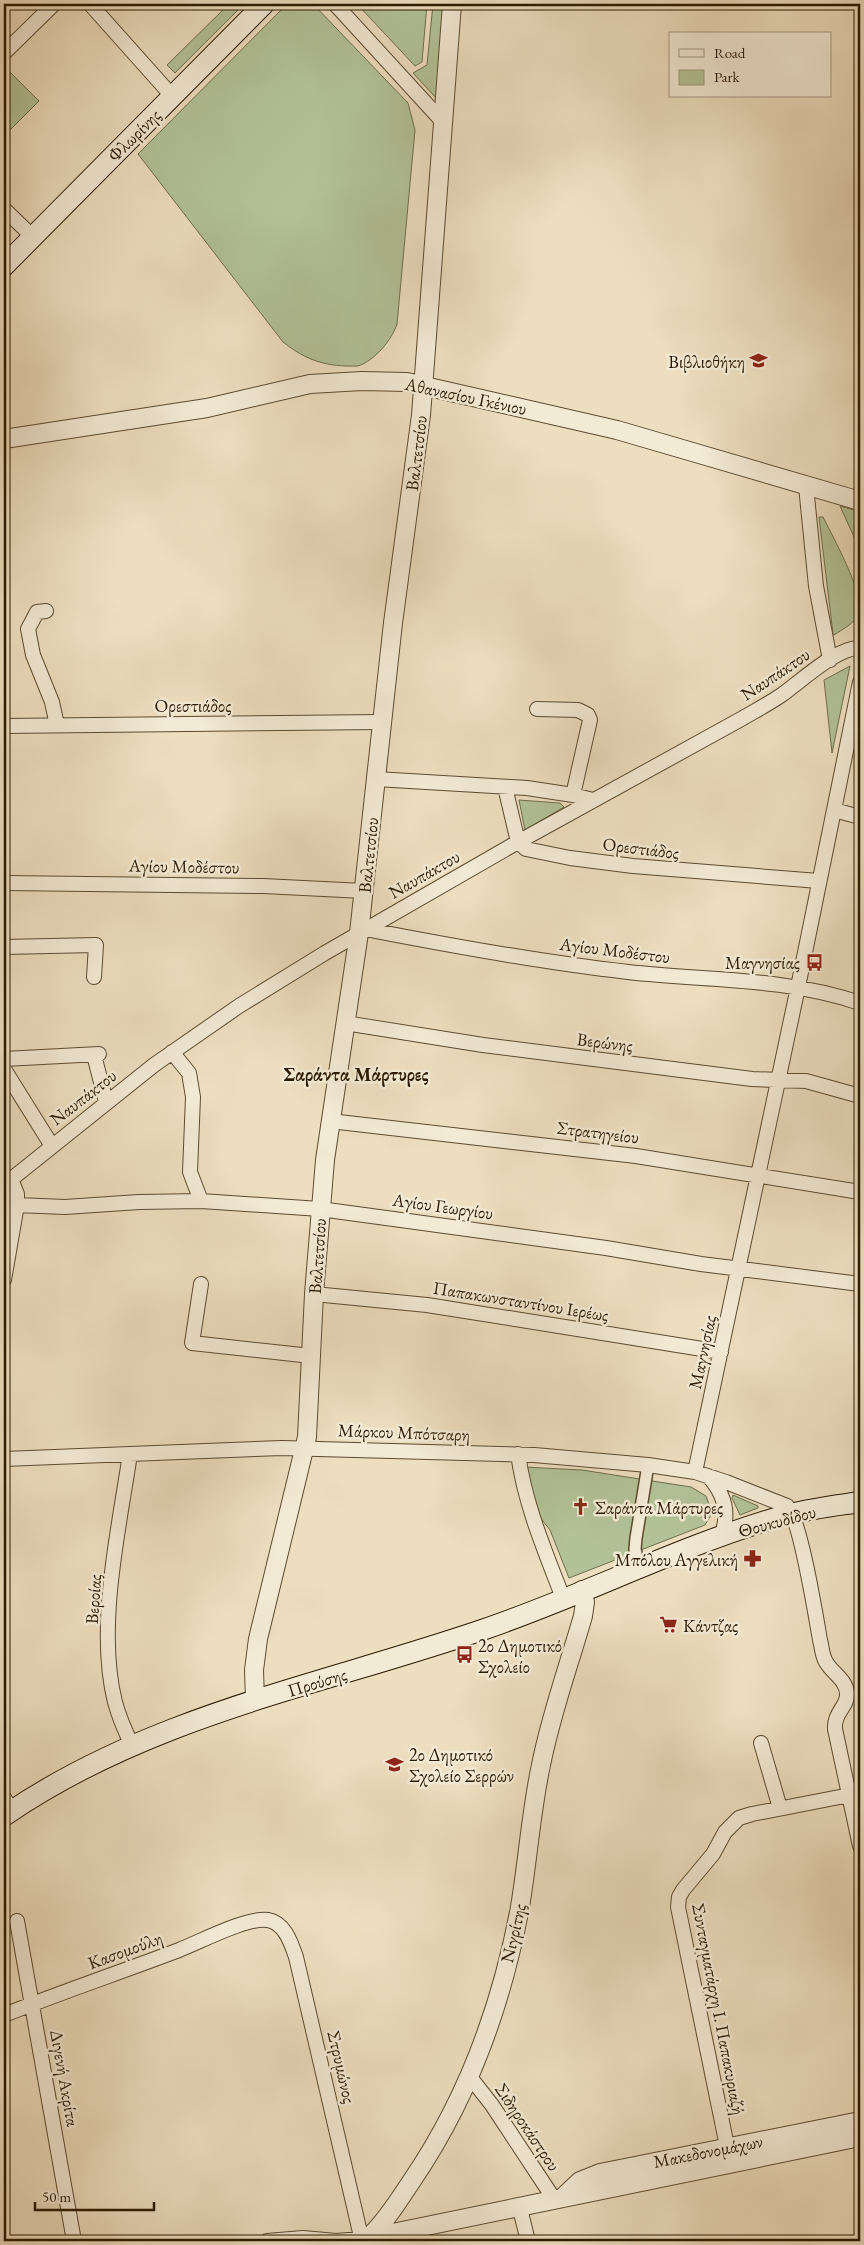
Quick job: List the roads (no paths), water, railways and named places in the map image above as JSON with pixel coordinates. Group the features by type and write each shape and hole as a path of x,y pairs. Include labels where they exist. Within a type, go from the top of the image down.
{"main road":[{"name":"Φλωρίνης","path":"4,266 264,4"},
{"name":"Θουκυδίδου","path":"639,1567 721,1537 793,1514 860,1502"},
{"name":"Προύσης","path":"7,1808 132,1745 201,1718 476,1632 639,1567"}],"street":[{"path":"4,53 54,4"},
{"path":"90,4 173,97"},
{"path":"335,4 443,122"},
{"name":"Βαλτετσίου","path":"255,1700 254,1670 258,1639 305,1448 320,1209 330,1121 362,931 364,891 382,722 424,385 452,4"},
{"path":"6,215 33,237"},
{"name":"Αθανασίου Γκένιου","path":"4,439 206,408 310,384 362,381 407,382 617,430 860,501"},
{"path":"806,486 816,586 830,660"},
{"path":"46,610 37,612 28,629 32,655 52,702 57,725"},
{"name":"Ναυπάκτου","path":"8,1182 106,1102 172,1052 231,1011 362,931 593,800 743,718 779,696 830,660 848,650 860,648"},
{"name":"Μαγνησίας","path":"701,1474 721,1352 860,682"},
{"path":"536,709 578,710 588,715 590,720 573,794"},
{"name":"Ορεστιάδος","path":"4,726 382,722"},
{"path":"376,779 505,787 573,794 593,800"},
{"path":"505,787 518,842"},
{"path":"834,810 860,817"},
{"name":"Ορεστιάδος","path":"518,842 526,849 536,852 617,864 721,875 819,881"},
{"name":"Αγίου Μοδέστου","path":"4,883 263,886 364,891"},
{"name":"Αγίου Μοδέστου","path":"362,931 627,972 770,982 798,986 860,1003"},
{"path":"4,947 96,945 94,977"},
{"name":"Βερώνης","path":"345,1024 492,1046 752,1079 816,1083 860,1096"},
{"path":"172,1052 190,1073 193,1097 190,1172 201,1201"},
{"path":"4,1059 96,1054 106,1102"},
{"path":"4,1069 52,1146"},
{"name":"Στρατηγείου","path":"330,1121 612,1153 860,1192"},
{"path":"4,1280 17,1205 17,1194 8,1182"},
{"name":"Αγίου Γεωργίου","path":"17,1205 65,1207 139,1202 201,1201 320,1209 597,1247 739,1269 860,1284"},
{"path":"201,1284 192,1343 311,1356"},
{"name":"Παπακωνσταντίνου Ιερέως","path":"314,1294 371,1298 437,1307 721,1352"},
{"name":"Μάρκου Μπότσαρη","path":"4,1459 305,1448 518,1454 648,1465 701,1474 787,1506 793,1514"},
{"name":"Βεροίας","path":"130,1454 110,1592 109,1632 110,1672 114,1694 123,1726 132,1745"},
{"path":"518,1454 523,1488 530,1512 563,1598"},
{"path":"639,1567 635,1549 648,1465"},
{"path":"701,1474 718,1488 726,1508 726,1519 721,1537"},
{"path":"793,1514 824,1657 843,1682 847,1693 835,1721 855,1794 860,1846"},
{"name":"Νιγρίτης","path":"363,2240 401,2196 425,2161 470,2077 496,1999 514,1934 524,1885 540,1768 583,1616 584,1602 582,1590"},
{"path":"761,1743 780,1808 855,1794"},
{"name":"Συνταγματάρχη Ι. Παπακυριαζή","path":"729,2155 678,1904 683,1890 713,1854 725,1832 735,1821 745,1816 780,1808"},
{"name":"Κασομούλη","path":"4,2015 182,1949 246,1922 259,1919"},
{"name":"Στρυμώνος","path":"259,1919 270,1920 277,1924 288,1936 293,1947 328,2087 363,2240"},
{"name":"Διγενή Ακρίτα","path":"17,1921 74,2241"},
{"name":"Σιδηροκάστρου","path":"470,2077 559,2198"},
{"name":"Μακεδονομάχων","path":"559,2198 575,2184 591,2176 729,2155 859,2131"},
{"path":"267,2241 303,2238 336,2241 363,2240 559,2198"},
{"path":"521,2206 528,2241"}],"place":[{"name":"Βιβλιοθήκη","path":"759,361"},
{"name":"Μαγνησίας","path":"814,962"},
{"name":"Σαράντα Μάρτυρες","path":"581,1507"},
{"name":"Μπόλου Αγγελική","path":"752,1559"},
{"name":"Κάντζας","path":"669,1625"},
{"name":"2ο Δημοτικό Σχολείο","path":"464,1655"},
{"name":"2ο Δημοτικό Σχολείο Σερρών","path":"395,1764"}],"district":[{"name":"Σαράντα Μάρτυρες","path":"356,1074"}]}
